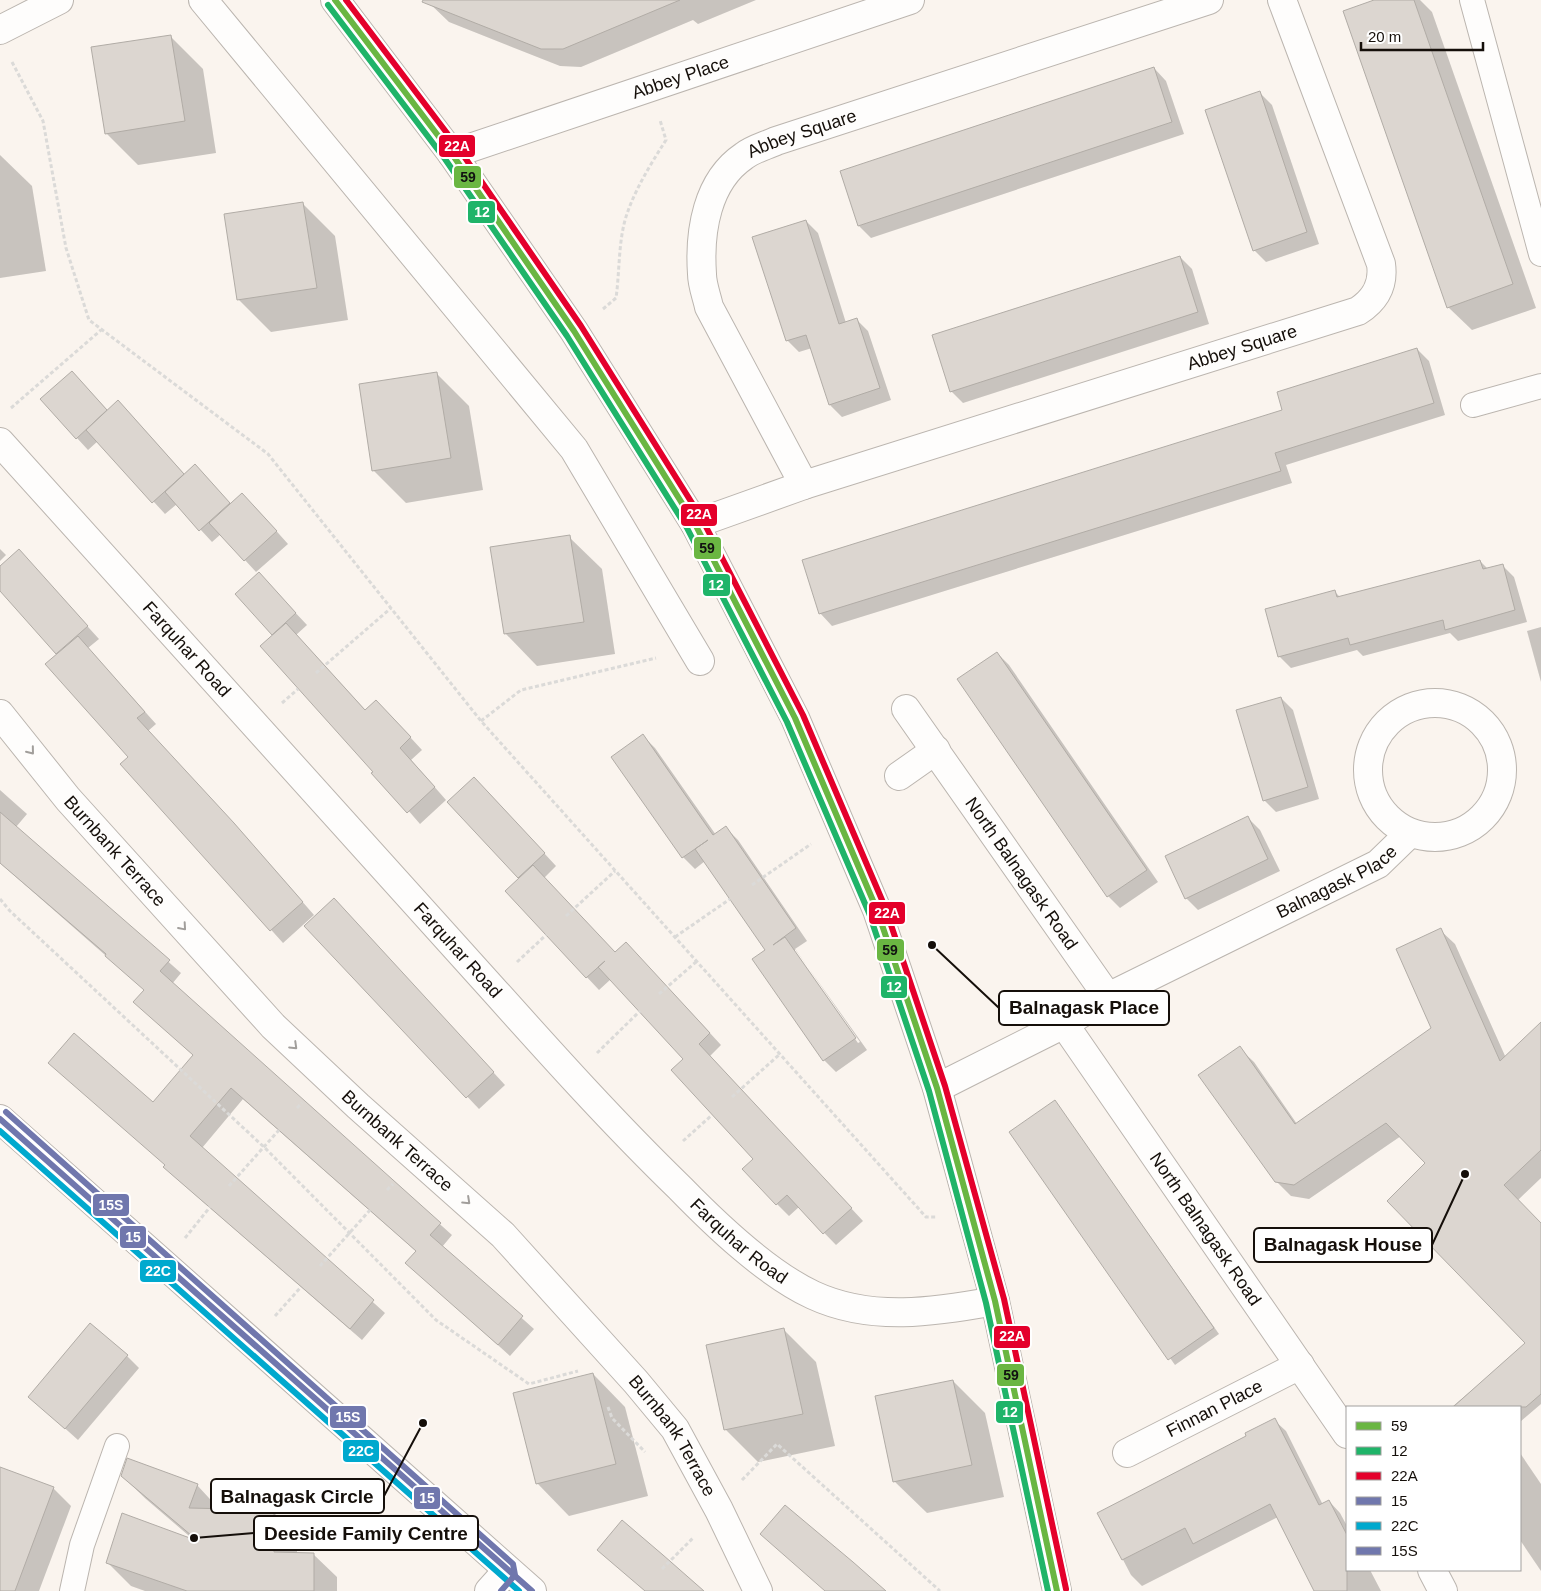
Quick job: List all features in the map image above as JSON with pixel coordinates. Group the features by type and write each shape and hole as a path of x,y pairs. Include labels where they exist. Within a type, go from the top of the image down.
{"street":[{"path":"0,30 59,0"},
{"path":"202,0 574,448 700,661"},
{"path":"335,0 452,154 574,332 695,524 795,718 877,910 936,1088 995,1301 1057,1591"},
{"name":"Abbey Place","path":"452,154 910,0"},
{"name":"Abbey Square","path":"804,486 709,307 702,275 706,215 715,188 728,170 745,155 776,141 1209,0"},
{"name":"Abbey Square","path":"695,524 804,486 1358,311 1366,306 1381,285 1381,264 1282,0"},
{"name":"Farquhar Road","path":"0,442 615,1124 726,1234 784,1277 813,1295 846,1307 891,1313 936,1312 995,1301"},
{"name":"Balnagask Place","path":"1445,702 1465,709 1484,723 1497,742 1502,765 1500,790 1489,811 1472,827 1450,836 1426,837 1410,833 1390,821 1375,802 1368,780 1368,756 1382,727 1400,712 1422,703 1445,702"},
{"name":"North Balnagask Road","path":"906,709 1108,997"},
{"name":"Burnbank Terrace","path":"0,714 68,799 273,1026 358,1106 503,1235 636,1382 675,1429 719,1510 758,1591"},
{"path":"899,776 936,750"},
{"name":"Balnagask Place","path":"936,1088 1064,1024 1108,997 1378,864 1410,833"},
{"name":"North Balnagask Road","path":"1064,1024 1346,1433"},
{"path":"0,1119 507,1571 532,1591"},
{"name":"Finnan Place","path":"1127,1453 1300,1365"},
{"path":"489,1591 507,1571"},
{"path":"1433,1571 1443,1591"}],"lane":[{"path":"1472,0 1541,254"},
{"path":"1473,405 1541,386"},
{"path":"72,1591 82,1545 117,1446"}],"path":[{"path":"9,56 43,121 66,248 89,320 268,454 481,721 926,1217 972,1216"},
{"path":"574,332 616,298 622,232 628,211 648,170 666,140 652,88"},
{"path":"7,412 101,330"},
{"path":"316,672 391,608"},
{"path":"481,721 520,690 652,658 700,661"},
{"path":"566,916 615,871"},
{"path":"0,899 10,912 265,1148 436,1320 529,1384 582,1370"},
{"path":"675,938 730,900"},
{"path":"659,994 696,962"},
{"path":"572,1077 640,1011"},
{"path":"732,1097 780,1054"},
{"path":"229,1186 265,1148 279,1130"},
{"path":"320,1266 370,1210"},
{"path":"606,1399 612,1418 652,1459"},
{"path":"750,1471 777,1444 940,1591"}],"building":[{"path":"423,0 680,0 563,49 541,49 422,2"},
{"path":"1374,0 1414,0 1513,284 1447,308 1343,11"},
{"path":"171,35 185,121 105,134 91,47"},
{"path":"1154,67 1172,122 858,226 840,171"},
{"path":"1260,91 1307,232 1253,251 1205,110"},
{"path":"303,202 317,288 237,300 224,214"},
{"path":"806,220 839,324 857,318 880,388 829,405 806,335 786,341 752,237"},
{"path":"1180,256 1198,312 950,392 932,335"},
{"path":"1417,348 1434,403 1275,453 1281,471 819,614 802,560 1282,410 1277,392"},
{"path":"72,371 107,410 76,439 40,399"},
{"path":"437,372 451,458 372,471 359,384"},
{"path":"118,400 184,474 152,503 86,430"},
{"path":"195,464 230,503 199,531 165,492"},
{"path":"242,493 277,531 244,561 209,523"},
{"path":"570,535 584,622 504,634 490,547"},
{"path":"19,549 88,626 56,654 0,591 0,566"},
{"path":"1480,560 1483,569 1503,564 1515,610 1445,630 1443,620 1350,645 1348,638 1278,657 1265,609 1335,590 1337,597"},
{"path":"259,572 296,613 272,635 235,594"},
{"path":"286,623 365,710 376,700 411,737 400,748 435,787 407,813 371,773 373,772 260,646"},
{"path":"78,636 145,712 137,718 234,823 303,902 270,931 120,764 128,757 45,664"},
{"path":"997,652 1147,870 1107,897 957,679"},
{"path":"1281,697 1308,787 1263,801 1236,710"},
{"path":"643,734 713,835 726,826 796,928 773,945 785,937 856,1038 823,1061 752,959 765,950 695,849 682,858 611,757"},
{"path":"474,777 545,853 518,878 447,802"},
{"path":"0,812 170,960 160,971 441,1223 430,1235 523,1316 498,1345 405,1263 416,1251 231,1088 190,1136 374,1300 350,1329 163,1167 165,1165 48,1063 74,1033 153,1102 193,1055 133,1002 144,990 105,956 106,954 0,863"},
{"path":"1248,816 1268,859 1185,899 1165,856"},
{"path":"533,865 615,952 626,942 710,1033 699,1044 852,1208 823,1234 787,1195 776,1205 742,1169 753,1159 671,1070 683,1059 598,967 586,978 505,891"},
{"path":"334,898 494,1072 466,1098 304,926"},
{"path":"1441,928 1500,1061 1541,1022 1541,1150 1504,1185 1541,1223 1541,1394 1526,1407 1454,1406 1525,1343 1387,1201 1425,1163 1386,1123 1294,1185 1275,1182 1198,1075 1240,1046 1295,1124 1431,1028 1396,949"},
{"path":"1055,1100 1214,1328 1168,1360 1009,1132"},
{"path":"90,1323 128,1355 65,1429 28,1397"},
{"path":"784,1328 803,1414 724,1430 706,1345"},
{"path":"593,1373 616,1464 536,1484 513,1393"},
{"path":"953,1380 972,1465 893,1482 875,1396"},
{"path":"1275,1418 1319,1505 1329,1500 1346,1533 1347,1591 1314,1591 1270,1504 1193,1544 1185,1528 1122,1560 1097,1513 1246,1436 1245,1433"},
{"path":"127,1458 198,1484 189,1508 274,1510 274,1552 314,1553 314,1591 187,1591 106,1563 122,1513 198,1541 121,1476"},
{"path":"0,1467 54,1487 15,1591 0,1591"},
{"path":"785,1505 886,1591 825,1591 760,1534"},
{"path":"622,1520 704,1591 645,1591 597,1550"}],"transit line":[{"name":"59","path":"335,0 452,154 574,331 695,524 795,718 877,910 937,1088 995,1301 1057,1591"},
{"name":"22A","path":"346,0 459,149 581,326 702,519 803,715 885,907 945,1086 1004,1299 1066,1589"},
{"name":"12","path":"328,5 445,159 567,336 687,528 787,722 869,913 929,1091 986,1303 1048,1591"},
{"name":"15S","path":"6,1112 513,1564 515,1575 501,1591"},
{"name":"15","path":"0,1119 532,1591"},
{"name":"22C","path":"0,1131 519,1591"}],"place":[{"name":"Balnagask Place","path":"932,945"},
{"name":"Balnagask House","path":"1465,1174"},
{"name":"Balnagask Circle","path":"423,1423"},
{"name":"Deeside Family Centre","path":"194,1538"}]}
